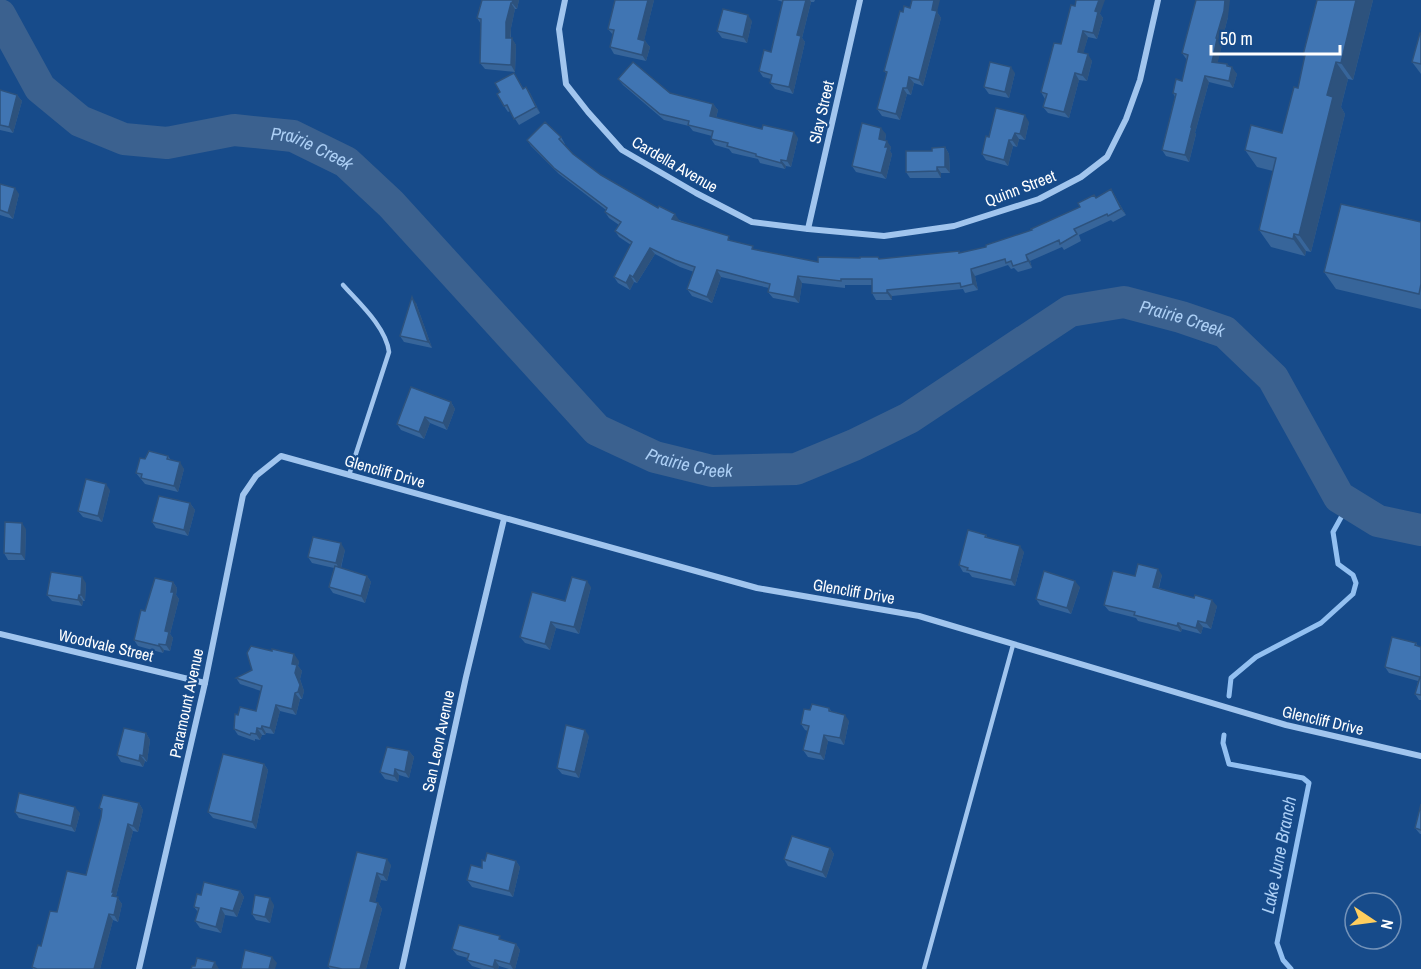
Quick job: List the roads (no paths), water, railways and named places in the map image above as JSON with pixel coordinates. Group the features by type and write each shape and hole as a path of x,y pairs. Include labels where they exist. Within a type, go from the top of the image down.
{"street":[{"name":"Cardella Avenue","path":"565,0 559,29 566,84 622,150 752,222 808,229"},
{"name":"Slay Street","path":"808,229 860,0"},
{"name":"Quinn Street","path":"808,229 884,236 954,226 1039,199 1081,177 1107,157 1125,119 1140,80 1158,0"},
{"name":"Glencliff Drive","path":"281,456 757,588 919,616 1286,726 1421,756"},
{"name":"Paramount Avenue","path":"139,969 205,682 243,495 256,476 281,456"},
{"name":"San Leon Avenue","path":"402,969 466,677 504,519"},
{"name":"Woodvale Street","path":"0,634 205,682"}],"lane":[{"path":"343,285 375,322 388,344 389,351 349,475"},
{"path":"924,969 1013,645"}],"waterway":[{"name":"Prairie Creek","path":"0,15 40,88 80,121 124,139 167,143 234,130 293,136 346,162 391,204 597,430 655,457 712,471 796,469 854,445 909,418 1070,311 1124,302 1181,317 1225,332 1273,378 1339,497 1378,521 1421,530"},
{"name":"Lake June Branch","path":"1229,696 1231,678 1256,657 1321,623 1353,594 1356,583 1353,575 1338,564 1333,532 1349,503"},
{"name":"Lake June Branch","path":"1224,735 1223,743 1229,764 1303,778 1309,783 1277,943 1283,960 1291,969"}]}
